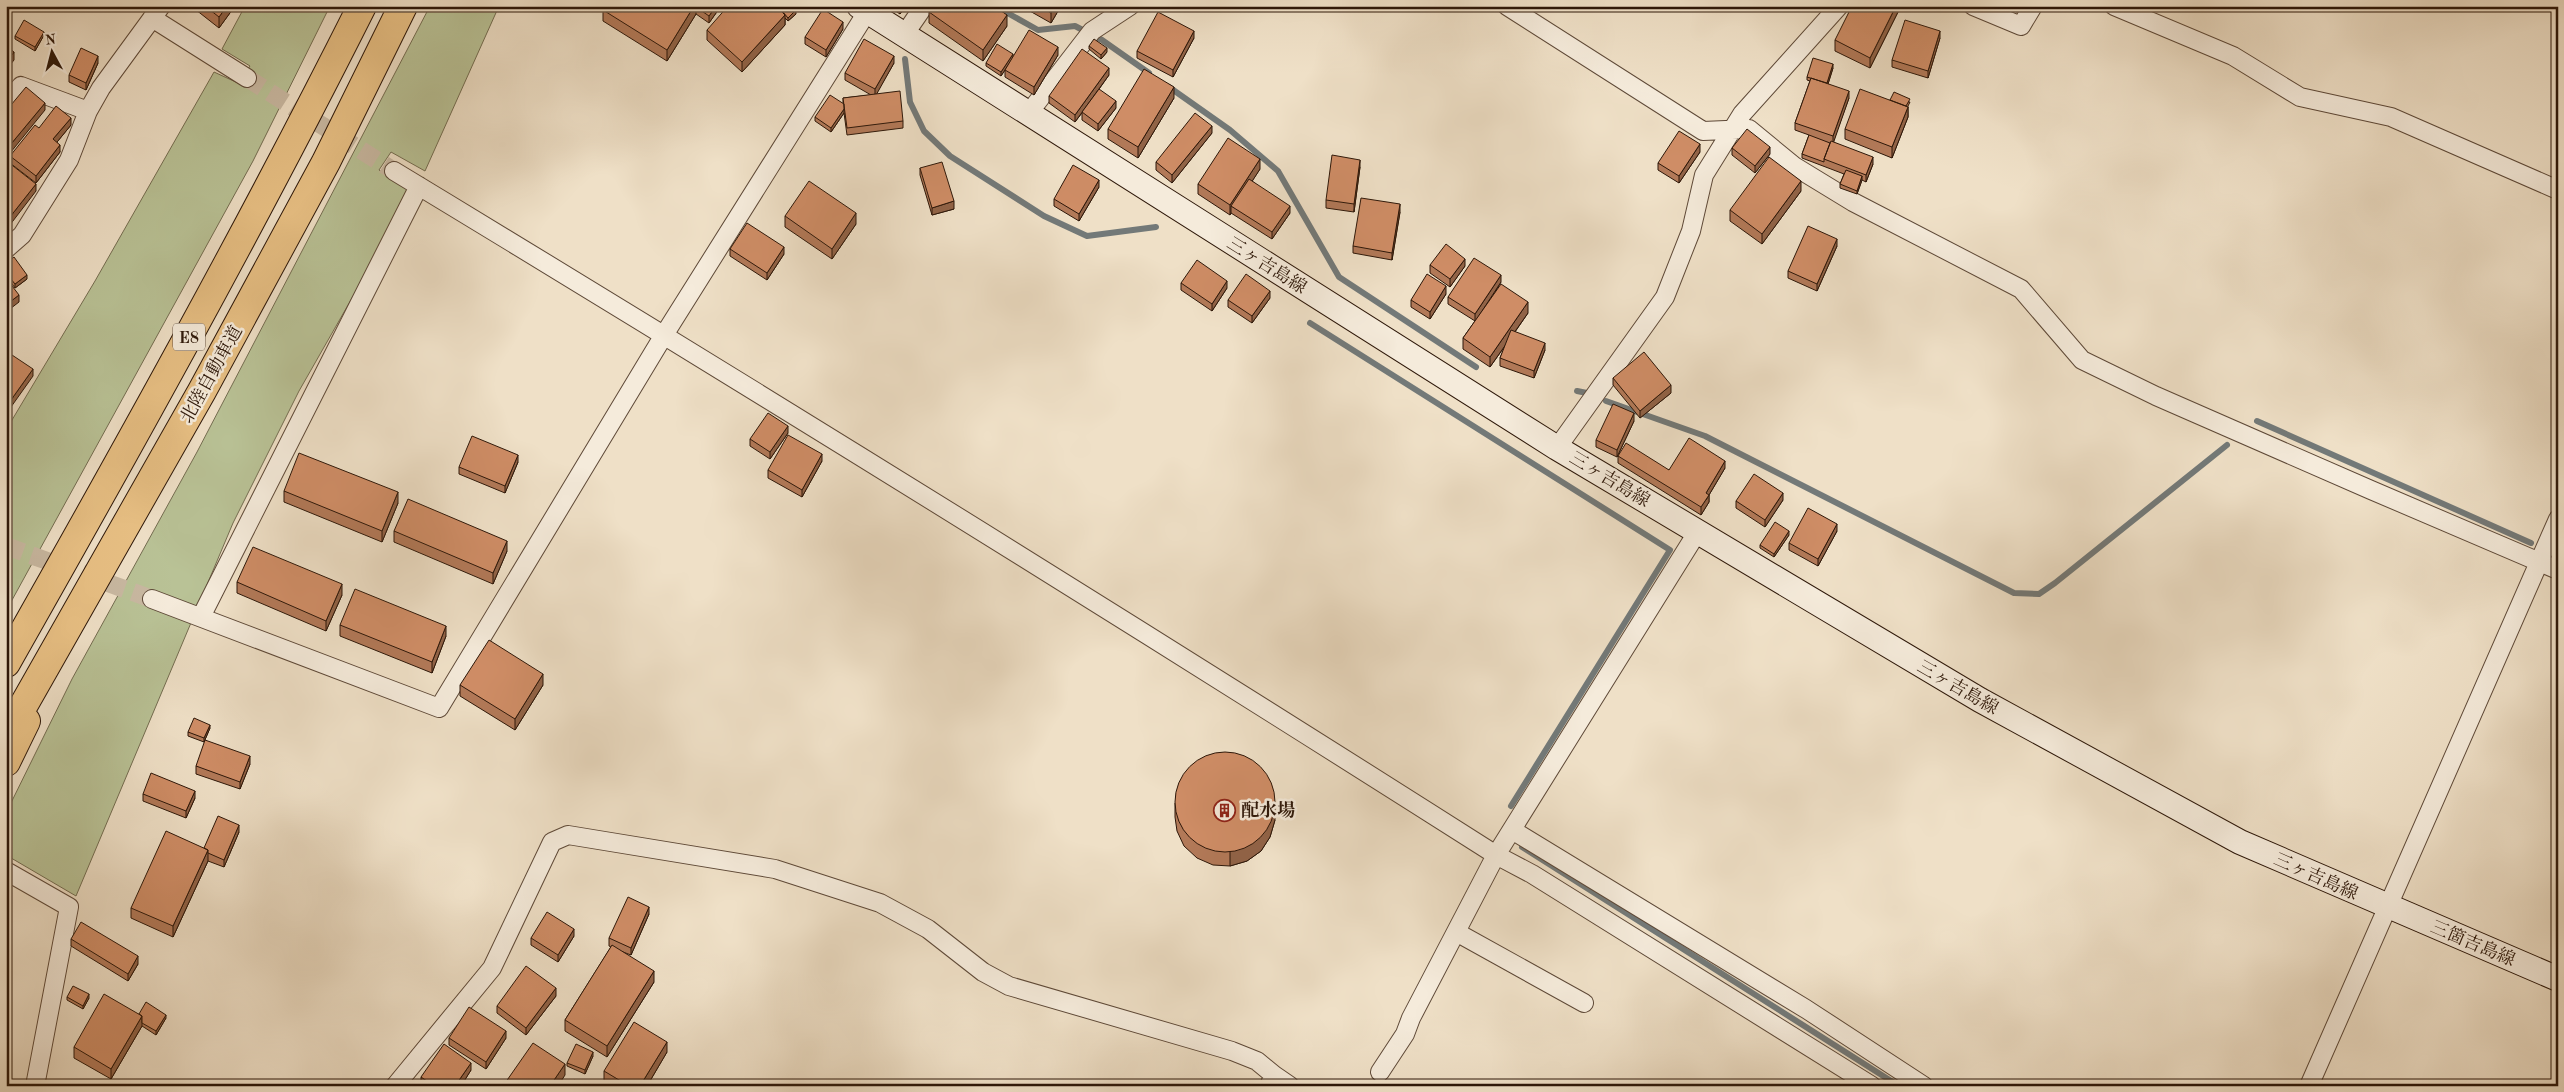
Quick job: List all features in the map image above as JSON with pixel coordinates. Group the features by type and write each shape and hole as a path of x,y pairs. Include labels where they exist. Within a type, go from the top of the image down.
{"highway":[{"name":"北陸自動車道","path":"6,663 172,368 286,157 362,6"},
{"name":"北陸自動車道","path":"6,736 90,590 326,162 403,6"},
{"path":"6,762 90,590"}],"main road":[{"name":"三ヶ吉島線","path":"863,9 1558,448 1980,700 2240,842 2388,907"},
{"name":"三箇吉島線","path":"2388,907 2558,979"}],"street":[{"path":"904,35 924,6"},
{"path":"1028,114 1092,31 1130,6"},
{"path":"1507,6 1703,131 1730,131 1749,128 1794,166 1836,192 2022,289 2082,360 2228,428 2558,570"},
{"path":"1558,448 1665,297 1692,231 1704,175 1730,131 1742,114 1839,6"},
{"path":"1973,6 2021,26 2033,6"},
{"path":"2114,6 2233,56 2300,97 2391,117 2558,190"},
{"path":"152,599 439,708 863,9"},
{"path":"6,249 22,235 69,160 88,111 101,88 157,12 247,78"},
{"path":"6,103 21,86 88,111"},
{"path":"394,171 664,335 1221,681 1496,855 1541,879 1872,1086"},
{"path":"201,617 419,186"},
{"path":"2309,1086 2558,519"},
{"path":"1380,1072 1405,1034 1411,1018 1496,855 1698,531"},
{"path":"1512,830 1806,1009 1924,1086"},
{"path":"394,1086 492,968 552,842 568,835 775,869 880,903 928,929 983,972 1009,986 1232,1052 1257,1061 1271,1080 1290,1086"},
{"path":"6,871 69,907 35,1086"},
{"path":"1456,932 1584,1003"}],"green space":[{"path":"245,6 330,6 253,161 6,611 6,430 95,281 214,72 238,83 250,66 222,49"},
{"path":"430,6 499,6 425,171 391,152 379,170 412,193 299,391 233,523 76,896 6,855 6,813 72,679 197,452"}],"building":[{"path":"205,6 227,6 219,17"},
{"path":"606,6 694,6 667,50 603,10"},
{"path":"697,6 716,6 709,16"},
{"path":"728,6 776,6 785,15 742,62 707,30"},
{"path":"778,6 793,6 796,10 788,18"},
{"path":"933,6 994,6 1007,15 983,50 929,12"},
{"path":"1039,6 1055,6 1051,13"},
{"path":"1852,6 1896,6 1870,58 1835,40"},
{"path":"823,9 843,22 826,50 805,37"},
{"path":"1158,12 1194,31 1173,70 1137,51"},
{"path":"24,20 44,32 35,47 15,36"},
{"path":"1905,20 1940,31 1928,71 1892,60"},
{"path":"1029,30 1058,47 1034,87 1005,70"},
{"path":"864,39 894,56 875,89 845,73"},
{"path":"1094,39 1107,48 1101,55 1089,46"},
{"path":"997,44 1013,54 1001,72 986,63"},
{"path":"6,46 14,52 6,63"},
{"path":"81,48 98,56 86,83 69,75"},
{"path":"1082,49 1109,68 1075,115 1049,96"},
{"path":"1813,58 1833,64 1827,83 1807,77"},
{"path":"1144,69 1174,87 1138,147 1108,129"},
{"path":"1811,78 1849,91 1833,136 1795,123"},
{"path":"26,87 45,103 6,150 6,111"},
{"path":"1099,89 1116,101 1098,124 1082,112"},
{"path":"1860,89 1908,107 1892,147 1845,129"},
{"path":"900,91 903,121 847,128 843,98"},
{"path":"1894,92 1910,99 1906,106 1890,100"},
{"path":"830,95 844,104 844,109 831,128 815,117"},
{"path":"56,106 71,118 53,139 60,145 36,176 10,156 35,125 39,128"},
{"path":"1195,113 1212,126 1172,175 1156,162"},
{"path":"1747,129 1770,147 1755,166 1732,148"},
{"path":"1679,131 1700,144 1679,176 1658,163"},
{"path":"1809,135 1830,143 1824,162 1802,154"},
{"path":"1228,138 1260,159 1230,205 1198,184"},
{"path":"1831,141 1873,157 1866,175 1824,159"},
{"path":"1332,155 1360,160 1354,204 1326,200"},
{"path":"1769,157 1801,181 1762,234 1730,210"},
{"path":"8,162 36,184 6,222 6,164"},
{"path":"942,162 954,201 932,208 920,168"},
{"path":"1073,165 1099,180 1079,214 1054,199"},
{"path":"1846,170 1862,176 1857,191 1840,184"},
{"path":"1249,179 1290,206 1272,232 1231,206"},
{"path":"809,181 856,213 832,249 785,216"},
{"path":"1361,198 1400,204 1392,253 1353,246"},
{"path":"747,223 784,247 767,273 730,249"},
{"path":"1808,226 1837,239 1817,284 1788,271"},
{"path":"1446,244 1465,259 1450,279 1430,265"},
{"path":"14,257 27,275 15,284 6,273 6,263"},
{"path":"1474,258 1501,275 1475,314 1448,297"},
{"path":"1197,260 1227,281 1212,304 1181,283"},
{"path":"1246,274 1270,291 1252,316 1228,300"},
{"path":"1427,274 1446,286 1430,312 1411,300"},
{"path":"6,278 19,295 6,305"},
{"path":"1501,284 1528,302 1490,357 1463,338"},
{"path":"1511,330 1545,343 1534,371 1500,358"},
{"path":"6,351 33,369 6,407"},
{"path":"1644,352 1671,385 1640,411 1613,378"},
{"path":"1613,404 1634,413 1617,450 1596,440"},
{"path":"768,413 788,426 770,452 750,439"},
{"path":"788,435 822,454 802,490 768,470"},
{"path":"472,436 518,455 505,486 459,467"},
{"path":"1689,438 1725,461 1706,493 1709,495 1701,507 1618,456 1626,443 1669,470"},
{"path":"299,453 398,492 382,531 284,491"},
{"path":"1754,474 1783,493 1765,520 1736,501"},
{"path":"408,499 507,541 493,573 394,531"},
{"path":"1808,508 1837,524 1818,559 1789,543"},
{"path":"1775,522 1789,531 1774,554 1760,545"},
{"path":"253,547 342,584 326,621 237,582"},
{"path":"355,589 446,626 432,662 340,625"},
{"path":"489,640 543,674 515,719 460,685"},
{"path":"194,718 210,725 204,738 188,732"},
{"path":"205,740 250,756 240,782 196,766"},
{"name":"配水場","path":"1225,752 1244,756 1260,767 1271,783 1275,802 1271,821 1260,837 1244,848 1225,852 1206,848 1190,837 1179,821 1175,802 1179,783 1190,767 1206,756"},
{"path":"151,773 195,791 186,811 143,794"},
{"path":"218,816 239,825 224,860 208,853 208,850 204,848"},
{"path":"166,831 208,850 173,926 131,908"},
{"path":"628,897 649,907 631,948 609,938"},
{"path":"547,912 574,929 558,955 531,938"},
{"path":"81,922 138,956 128,974 71,939"},
{"path":"612,945 654,971 607,1046 565,1020"},
{"path":"526,966 556,988 526,1028 497,1006"},
{"path":"73,986 89,994 83,1006 67,997"},
{"path":"104,994 142,1016 111,1069 74,1047"},
{"path":"146,1002 166,1015 156,1031 142,1023 142,1016 139,1014"},
{"path":"469,1007 506,1031 486,1062 449,1038"},
{"path":"634,1022 667,1042 640,1086 629,1086 604,1071"},
{"path":"533,1043 565,1064 550,1086 503,1086"},
{"path":"444,1044 471,1063 455,1086 434,1086 421,1077"},
{"path":"576,1044 593,1052 585,1070 567,1063"},
{"path":"574,1080 583,1086 570,1086"}],"waterway":[{"path":"995,6 1038,30 1075,26 1102,40 1149,73"},
{"path":"905,59 910,102 924,131 950,156 1044,216 1087,236 1156,227"},
{"path":"1169,87 1230,130 1278,171 1339,277 1476,367"},
{"path":"1310,323 1670,550 1511,806"},
{"path":"1577,391 1587,393"},
{"path":"1606,401 1705,436 2014,593 2039,594 2055,583 2227,445"},
{"path":"2257,421 2531,543"},
{"path":"1522,847 1899,1086"}],"tunnel":[{"path":"247,78 394,171"},
{"path":"6,546 152,599"}],"place":[{"name":"配水場","path":"1225,810"}]}
